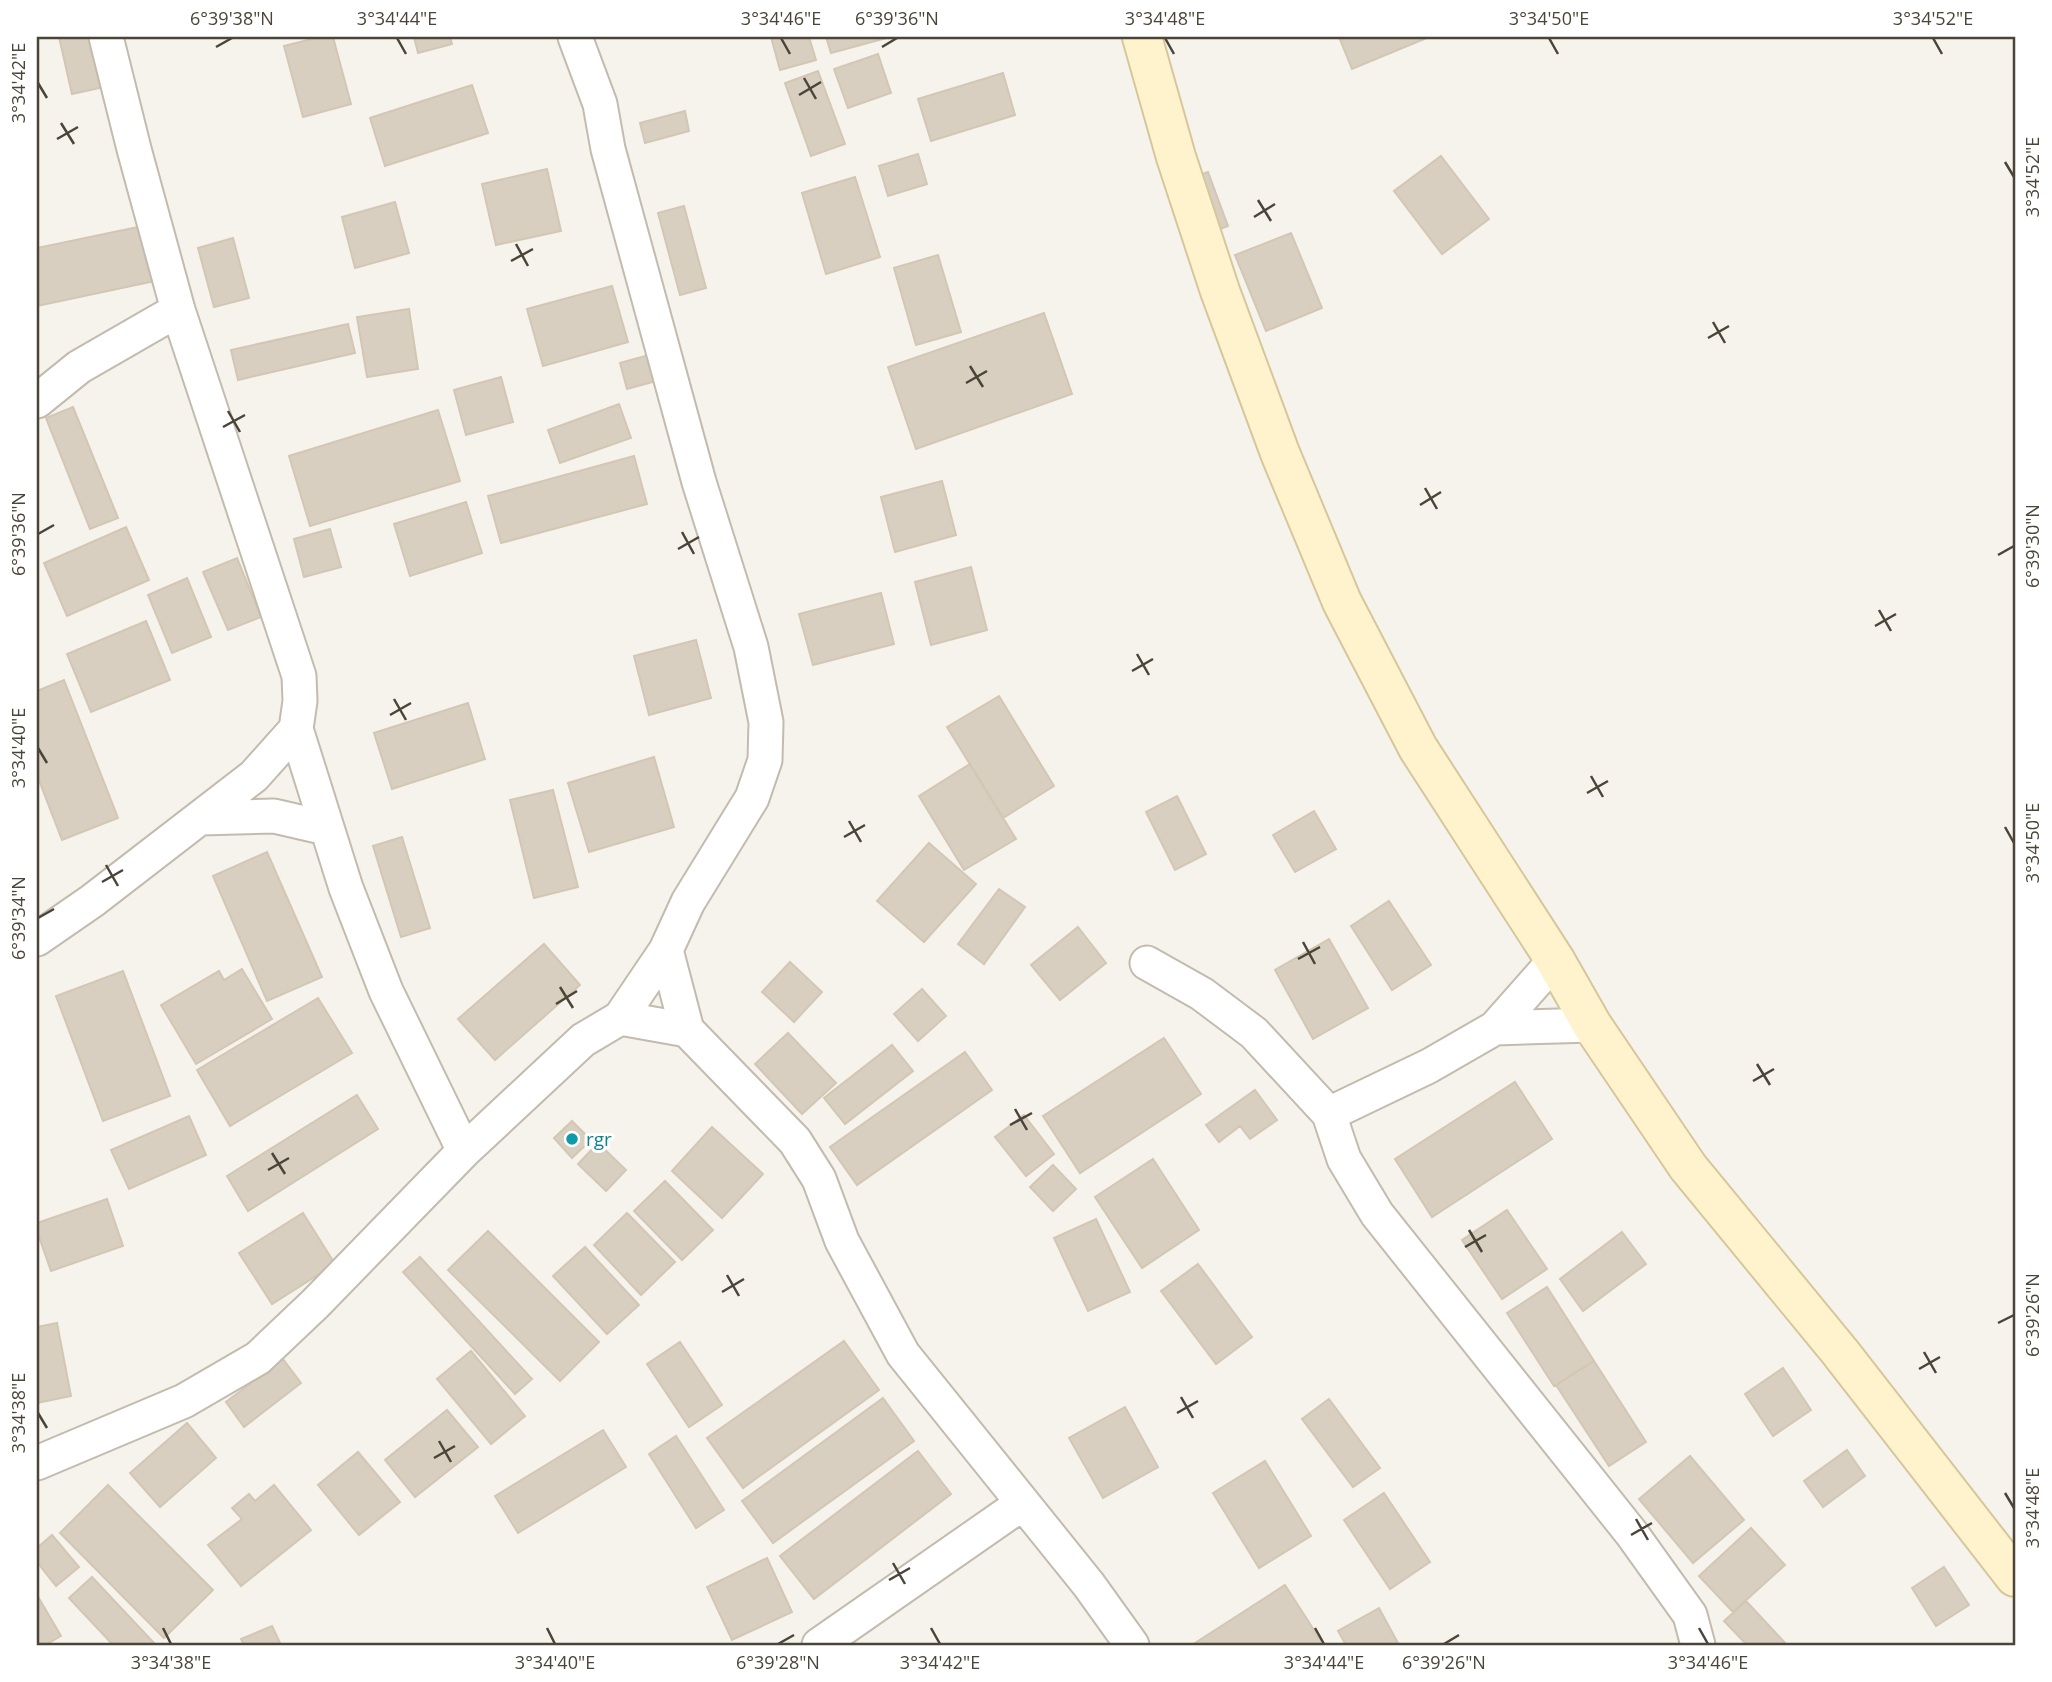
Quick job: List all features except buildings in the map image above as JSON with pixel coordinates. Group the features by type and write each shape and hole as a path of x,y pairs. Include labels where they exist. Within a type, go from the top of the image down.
{"street":[{"path":"106,37 178,310 299,676 300,701 296,729 326,828 386,991 464,1152"},
{"path":"37,1463 184,1401 258,1358 315,1304 464,1152 583,1040 621,1018 666,950 688,902 752,798 765,760 765,722 751,647 699,482 608,149 600,104 575,37"},
{"path":"1142,37 1176,158 1220,291 1280,453 1342,602 1418,748 1555,960 1592,1025 1688,1167 1840,1352 2015,1577"},
{"path":"37,401 79,367 178,310"},
{"path":"37,940 254,776 296,729"},
{"path":"201,818 274,816 326,828"},
{"path":"666,950 687,1030 795,1141 819,1179 842,1241 903,1354 1088,1585 1132,1645"},
{"path":"1329,1114 1429,1066 1495,1028 1555,960"},
{"path":"1147,963 1202,994 1254,1033 1329,1114 1344,1159 1377,1214 1632,1534 1690,1615 1698,1645"},
{"path":"621,1018 687,1030"},
{"path":"1495,1028 1592,1025"},
{"path":"819,1645 1023,1503"}],"place":[{"name":"rgr","path":"572,1139"}]}
